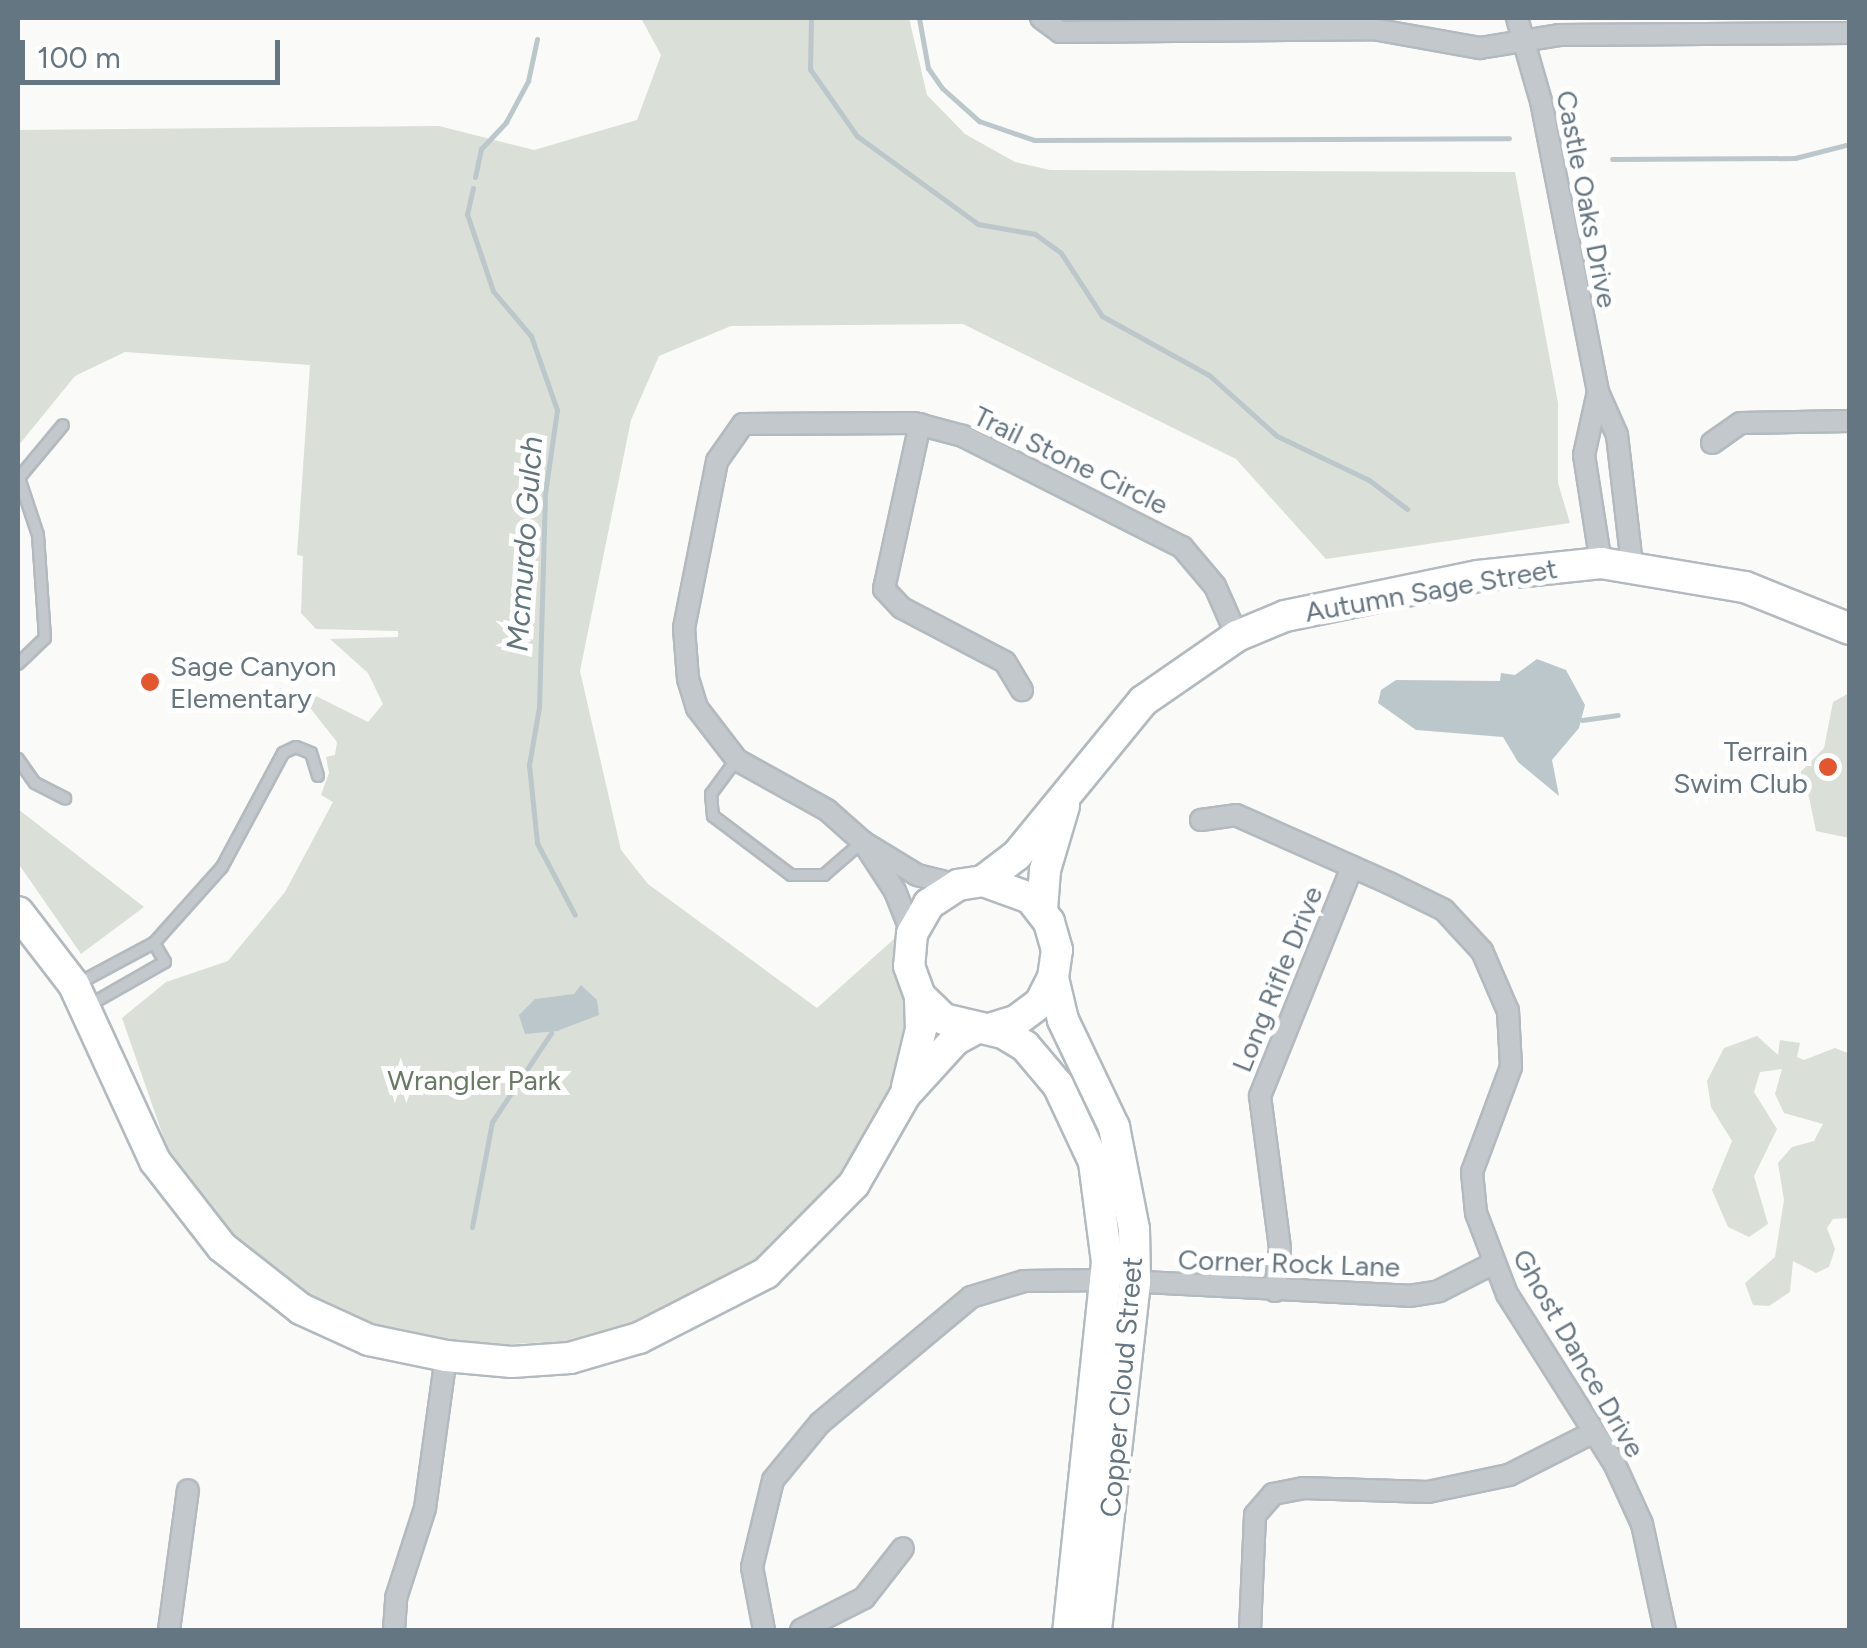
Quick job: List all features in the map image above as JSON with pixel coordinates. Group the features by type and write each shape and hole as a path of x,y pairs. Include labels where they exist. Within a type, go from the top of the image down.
{"street":[{"path":"1041,18 1060,32 1278,24 1372,29 1480,48 1560,36 1850,32"},
{"name":"Castle Oaks Drive","path":"1517,18 1526,42 1598,392 1616,434 1628,491 1632,565"},
{"name":"Castle Oaks Drive","path":"1598,392 1584,455 1601,562"},
{"name":"Trail Stone Circle","path":"971,883 917,875 863,842 826,810 737,760 697,708 683,652 717,461 727,439 742,424 762,419 920,424 963,436 1182,547 1216,586 1237,636"},
{"path":"1712,444 1741,423 1850,421"},
{"path":"920,424 884,588 902,608 1004,662 1022,690"},
{"name":"Autumn Sage Street","path":"971,883 1018,855 1142,701 1237,636 1337,604 1509,572 1601,562 1745,587 1850,629"},
{"name":"Autumn Sage Street","path":"1042,910 1044,870 1069,790"},
{"name":"Ghost Dance Drive","path":"1201,820 1236,815 1352,867 1444,910 1482,951 1508,1011 1511,1067 1472,1172 1476,1213 1494,1263 1594,1432 1642,1524 1665,1630"},
{"name":"Trail Stone Circle","path":"863,842 895,891 912,934"},
{"name":"Long Rifle Drive","path":"1275,1291 1280,1248 1260,1096 1352,867"},
{"path":"18,912 80,996 156,1161 222,1247 301,1309 369,1340 446,1356 512,1362 570,1358 639,1338 707,1307 766,1272 818,1226 854,1184 905,1095 946,1048 982,1029 1029,1014 1053,978 1054,936 1042,910 1016,888 971,883 929,904 912,934 910,966 920,996 921,1029 905,1095"},
{"name":"Copper Cloud Street","path":"1053,978 1063,1020 1095,1079 1128,1177 1096,1630"},
{"path":"920,996 944,1019 982,1029"},
{"name":"Copper Cloud Street","path":"982,1029 1025,1046 1058,1085 1084,1133 1120,1281 1068,1630"},
{"name":"Corner Rock Lane","path":"764,1630 752,1567 755,1535 773,1480 802,1441 971,1297 1024,1281 1120,1281 1410,1296 1439,1291 1494,1263"},
{"path":"394,1630 396,1598 424,1508 446,1356"},
{"path":"1250,1630 1255,1514 1273,1494 1304,1488 1428,1492 1508,1476 1594,1432"},
{"path":"168,1630 188,1490"},
{"path":"801,1630 864,1598 904,1548"}],"lane":[{"path":"18,664 45,638 38,535 18,478 63,425"},
{"path":"80,996 154,943 222,866 277,759 304,748 316,758 318,776"},
{"path":"18,760 35,783 65,798"},
{"path":"737,760 711,794 713,816 791,875 824,875 863,842"},
{"path":"80,996 166,962 154,943"}],"green space":[{"name":"Wrangler Park","path":"641,18 909,18 927,95 965,134 1015,162 1050,170 1515,172 1558,403 1558,483 1570,523 1326,559 1236,459 963,324 731,326 659,356 631,420 580,671 621,850 648,884 817,1008 894,939 910,1028 907,1062 833,1190 764,1255 628,1326 569,1341 477,1346 403,1334 352,1317 287,1282 226,1229 170,1156 122,1018 166,982 228,961 285,892 333,802 321,795 329,773 326,757 335,755 337,742 307,704 312,694 368,722 383,704 368,673 330,639 398,637 398,631 316,629 301,613 303,556 297,555 310,365 125,352 75,376 18,446 18,130 439,126 534,150 637,120 661,55"},
{"name":"Terrain Swim Club","path":"1849,693 1849,838 1816,831 1809,797 1796,777 1824,748 1833,702"},
{"path":"18,809 144,907 81,954 18,863"},
{"path":"1757,1036 1778,1055 1780,1040 1800,1043 1797,1057 1804,1060 1835,1048 1850,1054 1849,1218 1833,1219 1827,1228 1835,1249 1829,1267 1816,1273 1793,1261 1790,1292 1769,1306 1753,1305 1745,1283 1775,1257 1784,1200 1778,1163 1792,1147 1814,1141 1823,1124 1784,1113 1775,1094 1782,1069 1760,1072 1754,1092 1777,1129 1754,1176 1768,1224 1749,1237 1728,1227 1712,1190 1732,1141 1711,1107 1707,1081 1724,1048"}],"shaded area":[{"path":"1537,659 1566,670 1585,705 1579,728 1552,760 1559,796 1518,762 1503,737 1416,730 1378,703 1381,690 1396,680 1500,681 1501,673 1515,675"},
{"path":"581,985 597,1000 599,1015 557,1031 525,1034 519,1015 535,999 574,994"}],"waterway":[{"path":"811,18 810,69 857,136 978,224 1035,234 1061,253 1102,316 1209,375 1277,436 1369,480 1407,509"},
{"path":"919,18 928,68 942,88 979,121 1034,140 1509,138"},
{"name":"Mcmurdo Gulch","path":"475,177 481,149 506,122 528,81 537,39"},
{"path":"1612,159 1795,158 1850,144"},
{"name":"Mcmurdo Gulch","path":"473,188 467,214 493,291 531,336 557,410 545,493 539,707 529,765 537,843 575,915"},
{"path":"1582,720 1618,715"},
{"name":"Mcmurdo Gulch","path":"472,1227 492,1122 551,1033"}],"place":[{"name":"Sage Canyon Elementary","path":"150,682"},
{"name":"Terrain Swim Club","path":"1828,767"}]}
